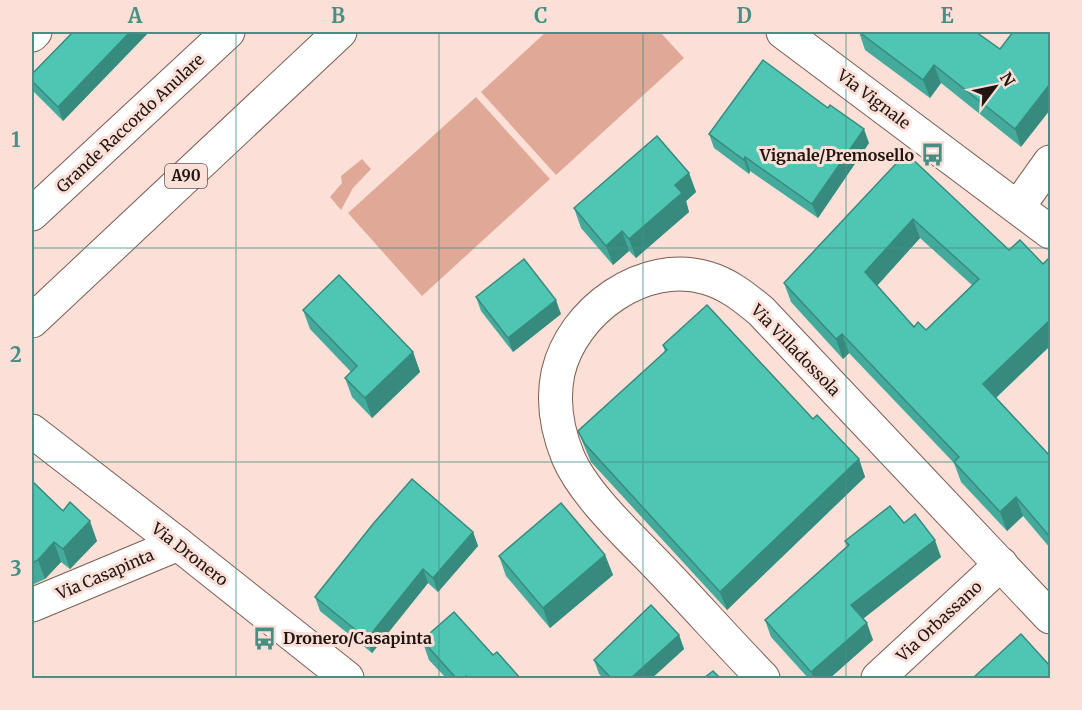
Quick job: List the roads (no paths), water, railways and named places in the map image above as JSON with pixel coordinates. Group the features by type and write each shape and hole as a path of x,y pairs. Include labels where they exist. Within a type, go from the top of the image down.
{"main road":[{"path":"32,35 35,32"},
{"name":"Grande Raccordo Anulare","path":"32,214 228,32"},
{"name":"A90","path":"32,321 340,32"},
{"name":"Via Vignale","path":"783,32 1050,232"},
{"path":"1018,207 1050,162"},
{"name":"Via Villadossola","path":"762,678 598,500 576,472 557,424 555,401 558,373 567,346 578,330 608,299 631,286 657,277 694,275 716,281 731,288 761,311 1050,617"},
{"name":"Via Dronero","path":"32,431 347,678"},
{"name":"Via Casapinta","path":"32,605 178,544"},
{"name":"Via Orbassano","path":"878,678 1001,564"}],"place":[{"name":"Vignale/Premosello","path":"932,155"},
{"name":"Dronero/Casapinta","path":"265,638"}]}
